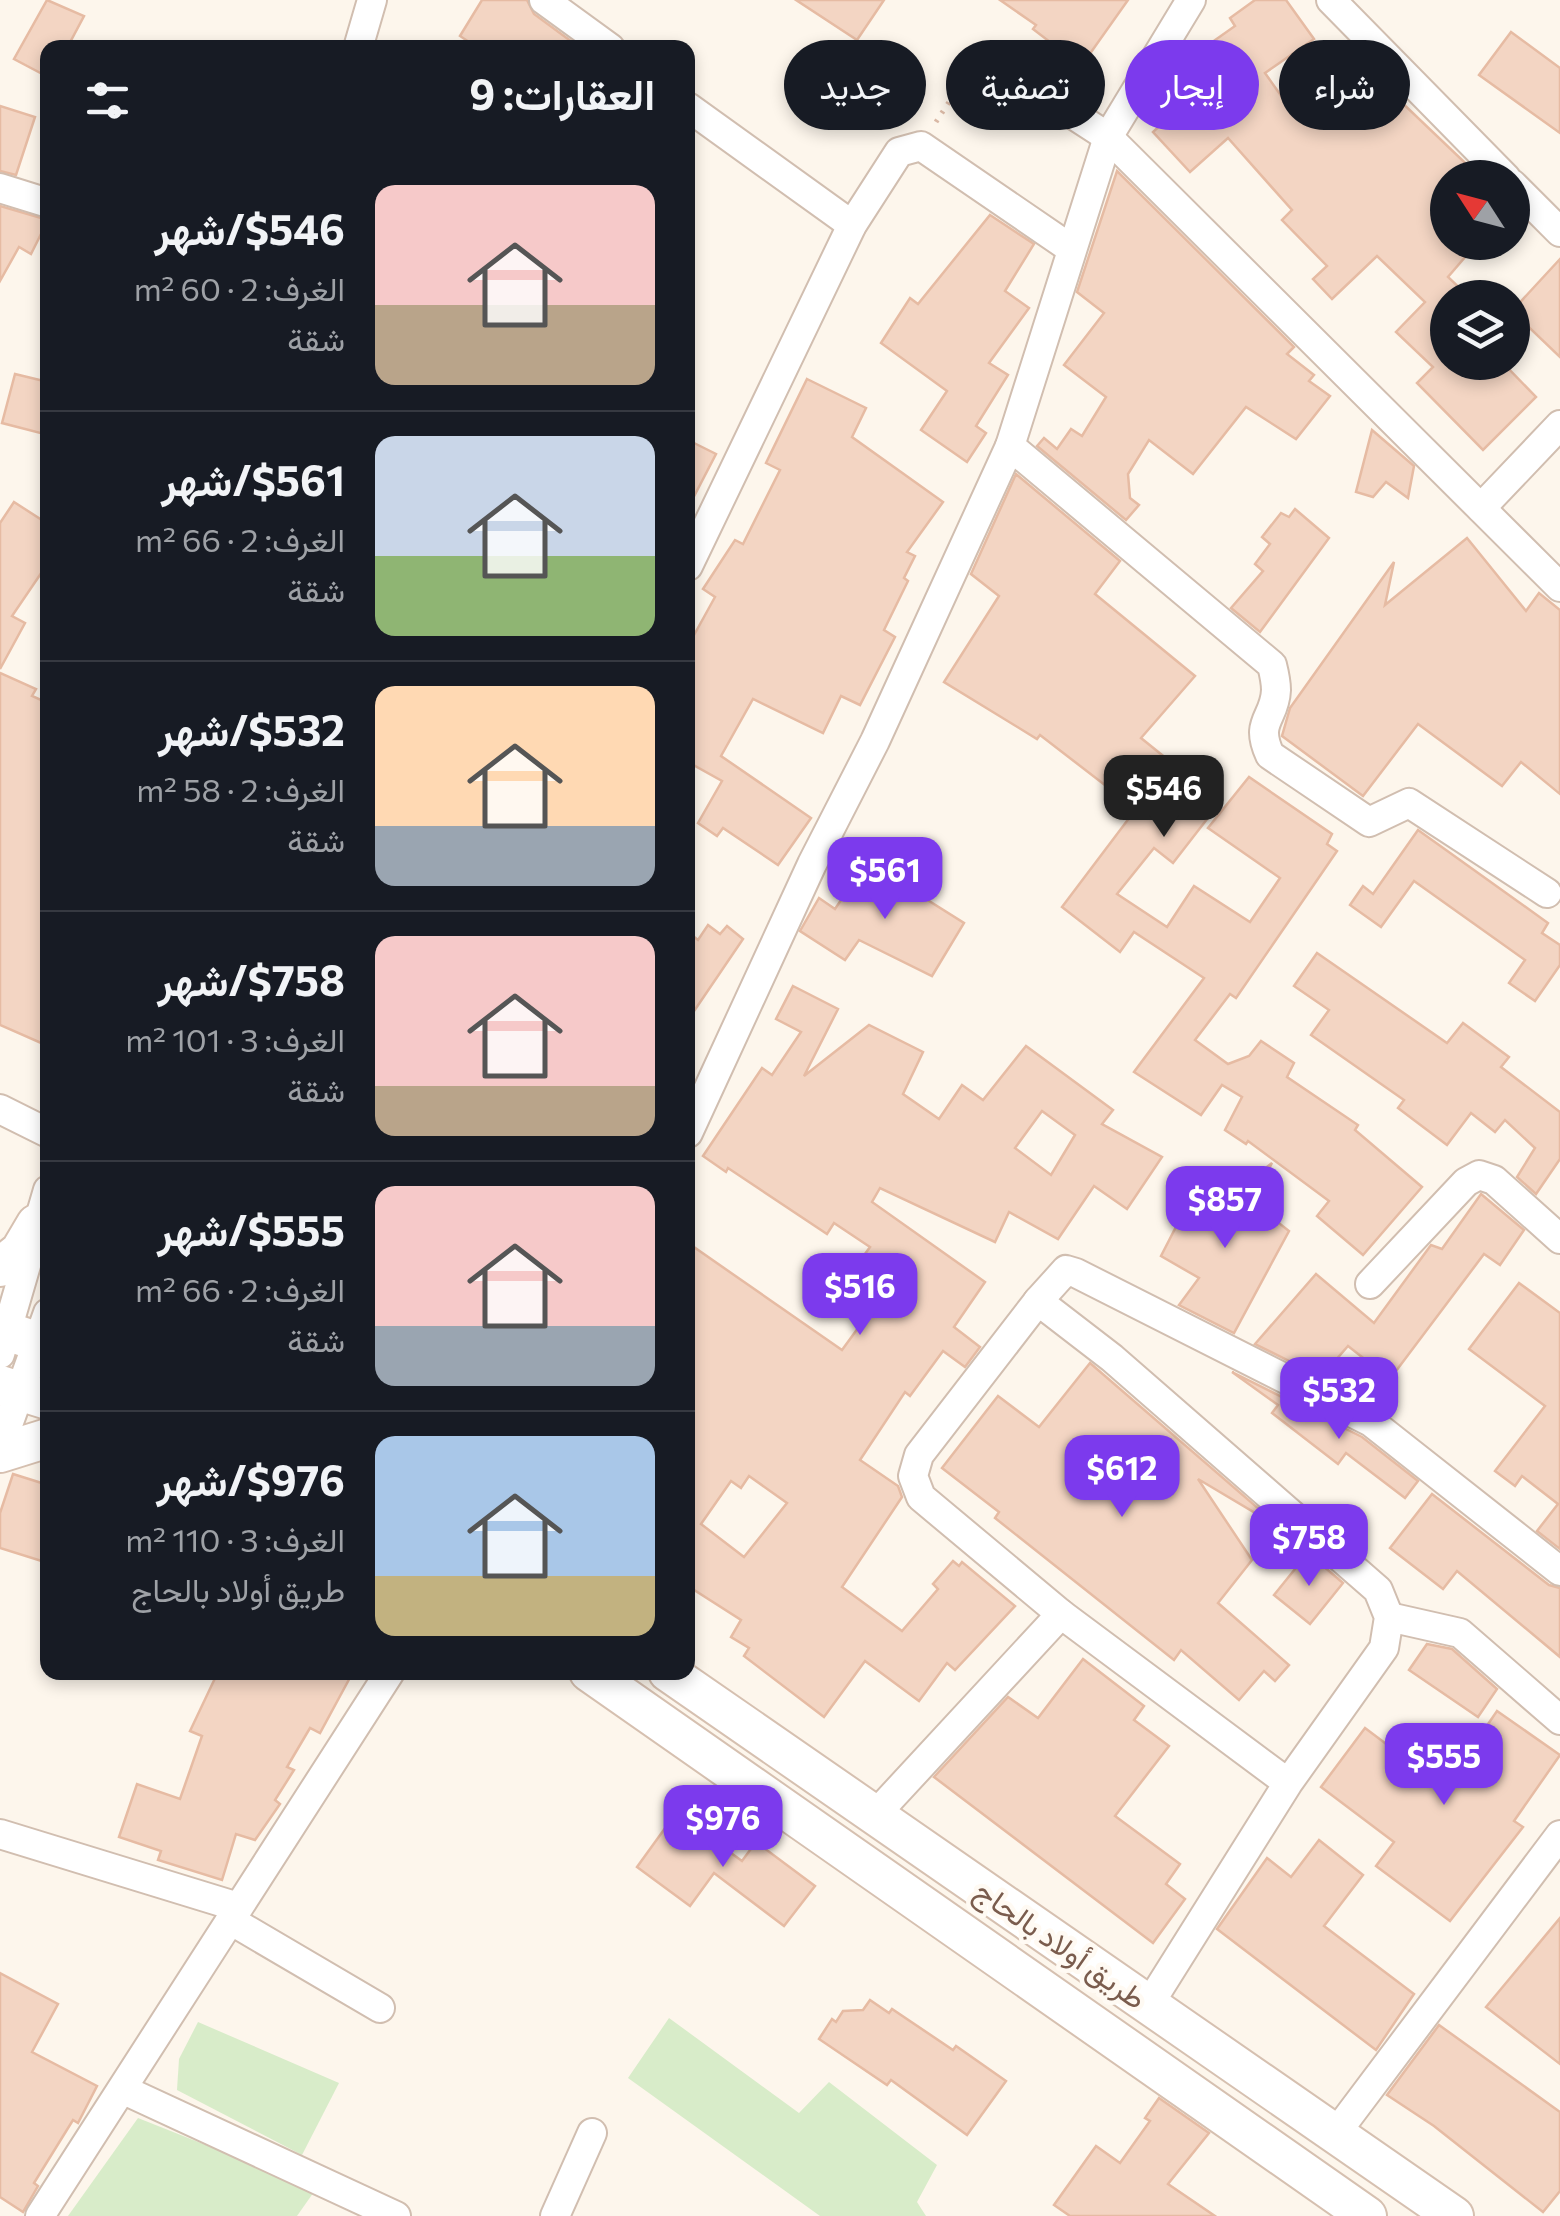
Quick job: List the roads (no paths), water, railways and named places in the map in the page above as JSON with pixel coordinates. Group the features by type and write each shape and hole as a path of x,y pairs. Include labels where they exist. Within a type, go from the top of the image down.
{"main road":[{"path":"0,1267 20,1251 40,1211"},
{"path":"0,1450 40,1440"},
{"name":"طريق أولاد بالحاج","path":"600,1680 1367,2216"},
{"name":"طريق أولاد بالحاج","path":"680,1680 1454,2216"}],"street":[{"path":"360,40 372,0"},
{"path":"544,0 599,40"},
{"path":"695,1118 1010,446 1108,136 1191,0"},
{"path":"1331,0 1488,160"},
{"path":"695,112 852,225"},
{"path":"1098,130 1560,586"},
{"path":"695,551 852,225 899,152 921,146 1070,248"},
{"path":"0,188 40,200"},
{"path":"1530,202 1560,232"},
{"path":"1481,508 1560,424"},
{"path":"1010,446 1272,665 1276,693 1263,723 1263,740 1270,755 1369,822 1409,803 1547,893"},
{"path":"0,1108 40,1129"},
{"path":"1370,1284 1466,1182 1479,1175 1494,1180 1560,1239"},
{"path":"0,1450 23,1392 24,1336 40,1221"},
{"path":"1288,1783 1061,1614 921,1497 913,1476 918,1455 1056,1276 1066,1270 1076,1273 1371,1422 1560,1571"},
{"path":"1038,1301 1112,1358 1378,1590 1389,1617 1384,1648 1288,1783 1148,2006"},
{"path":"875,1815 1061,1614"},
{"path":"1389,1617 1460,1633 1560,1720"},
{"path":"40,2216 385,1680"},
{"path":"0,1834 234,1913 380,2008"},
{"path":"1336,2134 1560,1835"},
{"path":"124,2090 344,2205 396,2216"},
{"path":"555,2216 592,2133"}]}
